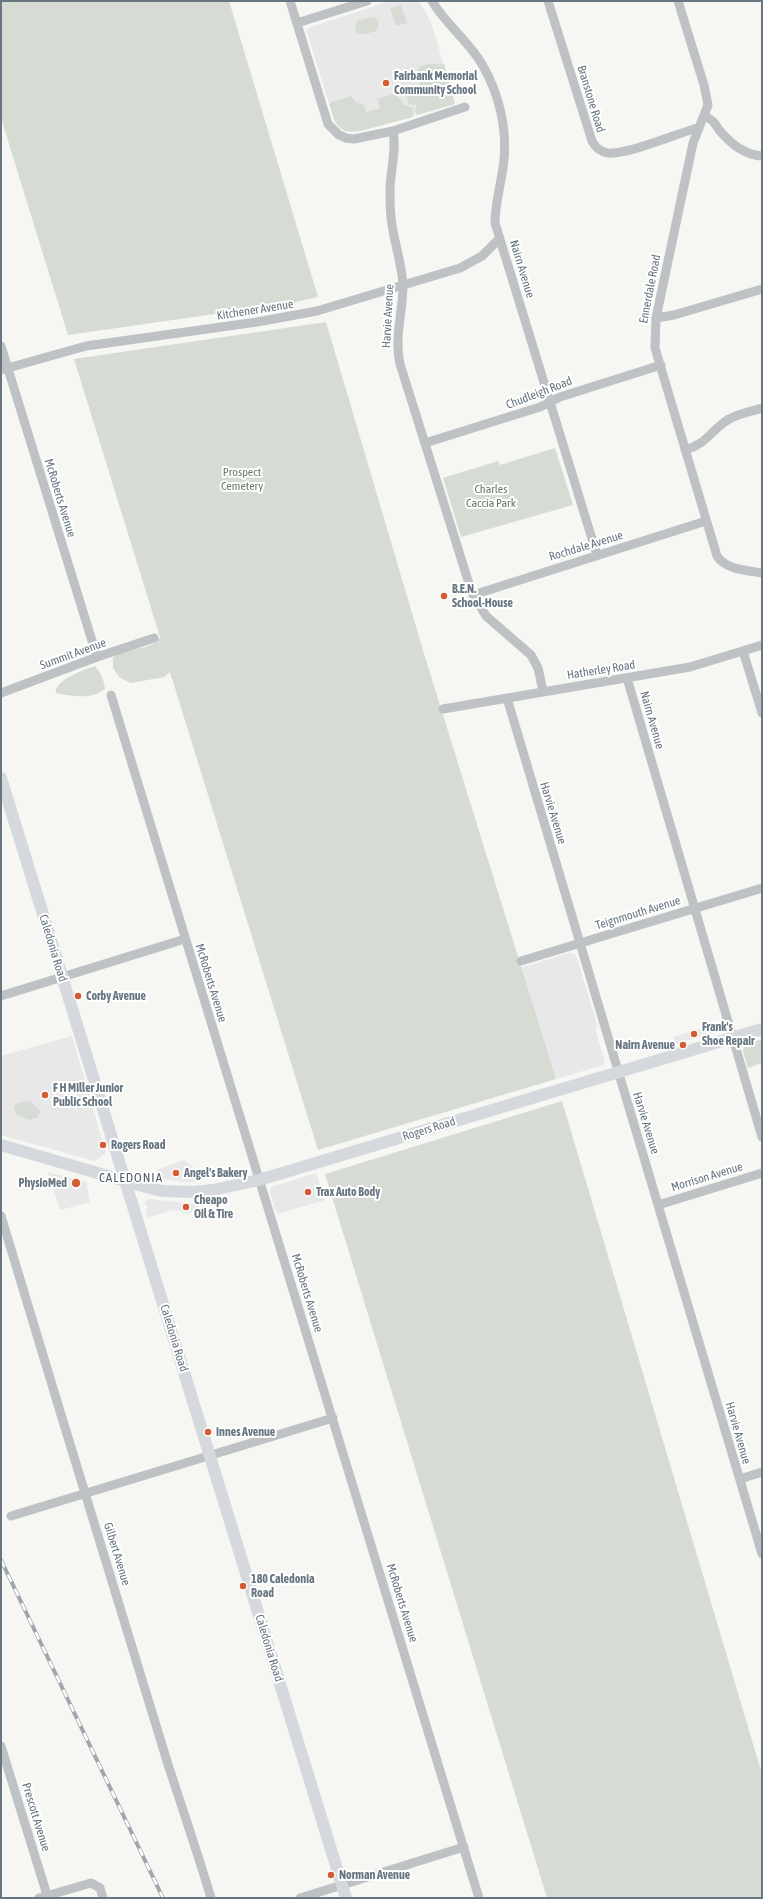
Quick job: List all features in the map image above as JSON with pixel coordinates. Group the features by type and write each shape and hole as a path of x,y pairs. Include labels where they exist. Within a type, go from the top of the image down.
{"street":[{"path":"290,1 324,112 331,129 339,135 350,139 393,130 466,108"},
{"path":"297,23 367,1"},
{"name":"Nairn Avenue","path":"432,1 456,34 483,65 501,113 504,159 495,213 496,223 597,555"},
{"name":"Branstone Road","path":"548,1 592,141 597,148 610,154 626,151 697,128"},
{"name":"Ennerdale Road","path":"678,1 707,96 708,105 697,128 656,318 654,339 714,550 720,561 734,568 762,573"},
{"path":"704,116 714,121 728,140 740,149 762,156"},
{"name":"Harvie Avenue","path":"393,130 394,154 391,175 391,224 402,271 403,286 397,346 398,355 473,595 486,616 531,655 538,668 543,691"},
{"name":"Kitchener Avenue","path":"4,369 86,346 306,314 462,267 482,256 500,238"},
{"path":"656,318 674,315 762,289"},
{"name":"McRoberts Avenue","path":"1,346 4,369 98,657"},
{"name":"Chudleigh Road","path":"425,443 513,416 551,402 560,397 661,365"},
{"path":"685,450 704,442 715,430 733,417 762,408"},
{"name":"Rochdale Avenue","path":"473,595 706,521"},
{"name":"Summit Avenue","path":"1,693 154,638"},
{"name":"Hatherley Road","path":"443,709 690,667 762,645"},
{"path":"743,651 762,712"},
{"name":"Nairn Avenue","path":"627,678 762,1137"},
{"name":"McRoberts Avenue","path":"111,695 479,1898"},
{"name":"Harvie Avenue","path":"507,698 762,1554"},
{"name":"Caledonia Road","path":"1,778 346,1898"},
{"name":"Teignmouth Avenue","path":"521,961 762,888"},
{"path":"1,996 185,939"},
{"name":"Rogers Road","path":"1,1145 162,1191 193,1192 213,1190 260,1180 762,1029"},
{"name":"Morrison Avenue","path":"658,1205 762,1173"},
{"name":"Gilbert Avenue","path":"1,1216 50,1380 211,1898"},
{"path":"10,1516 332,1418"},
{"path":"740,1479 762,1472"},
{"name":"Prescott Avenue","path":"1,1746 43,1897"},
{"path":"300,1898 464,1847"},
{"path":"43,1897 88,1884 97,1886 103,1898"}],"shaded area":[{"name":"Fairbank Memorial Community School","path":"390,1 419,1 431,22 455,104 360,131 346,131 335,123 307,32 308,28"},
{"path":"569,953 574,954 577,958 598,1028 595,1029 605,1061 603,1065 556,1079 521,968"},
{"name":"Frank's Shoe Repair","path":"722,1022 722,1027 718,1031 676,1044 674,1037"},
{"name":"F H Miller Junior Public School","path":"72,1036 106,1153 95,1161 1,1135 1,1056"},
{"path":"184,1160 196,1170 199,1182 184,1182 157,1178 156,1170"},
{"path":"48,1172 86,1182 90,1202 60,1210"},
{"path":"316,1173 325,1200 277,1214 270,1193 271,1187"},
{"path":"147,1199 198,1204 199,1210 183,1214 182,1211 173,1210 147,1218 146,1209 148,1208 146,1204 144,1204"}],"green space":[{"path":"1,1 229,1 318,297 291,303 68,335 1,118"},
{"path":"401,5 407,23 396,26 390,8"},
{"path":"372,17 376,18 379,24 376,31 365,34 357,33 355,27 357,21"},
{"path":"444,64 455,104 417,115 415,110 417,107 416,104 408,104 406,91 420,84 417,79 417,70 424,65"},
{"path":"394,94 404,105 413,108 413,117 360,131 346,131 338,126 329,103 351,96 357,103 363,104 366,112 380,108 377,99"},
{"name":"Prospect Cemetery","path":"326,322 425,657 556,1079 318,1150 170,672 164,677 131,683 119,677 113,668 113,658 118,654 124,651 149,645 160,637 74,359"},
{"name":"Charles Caccia Park","path":"555,448 573,505 461,537 443,478 498,461 500,465"},
{"path":"95,666 102,677 105,689 94,695 88,696 75,696 56,693 57,688 65,680 77,673"},
{"path":"762,1039 762,1063 748,1068 743,1051 744,1045"},
{"path":"25,1101 31,1102 41,1111 36,1118 29,1120 17,1115 14,1108 16,1104"},
{"path":"562,1101 762,1774 762,1898 547,1898 325,1174"}],"railway":[{"path":"1,1560 163,1898"}],"place":[{"name":"Fairbank Memorial Community School","path":"386,83"},
{"name":"B.E.N. School-House","path":"444,596"},
{"name":"Corby Avenue","path":"78,996"},
{"name":"Frank's Shoe Repair","path":"694,1034"},
{"name":"Nairn Avenue","path":"683,1045"},
{"name":"F H Miller Junior Public School","path":"45,1095"},
{"name":"Rogers Road","path":"103,1145"},
{"name":"Angel's Bakery","path":"176,1173"},
{"name":"PhysioMed","path":"76,1183"},
{"name":"Trax Auto Body","path":"308,1192"},
{"name":"Cheapo Oil & Tire","path":"186,1207"},
{"name":"Innes Avenue","path":"208,1432"},
{"name":"180 Caledonia Road","path":"243,1586"},
{"name":"Norman Avenue","path":"331,1875"}],"district":[{"name":"CALEDONIA","path":"131,1178"}]}
